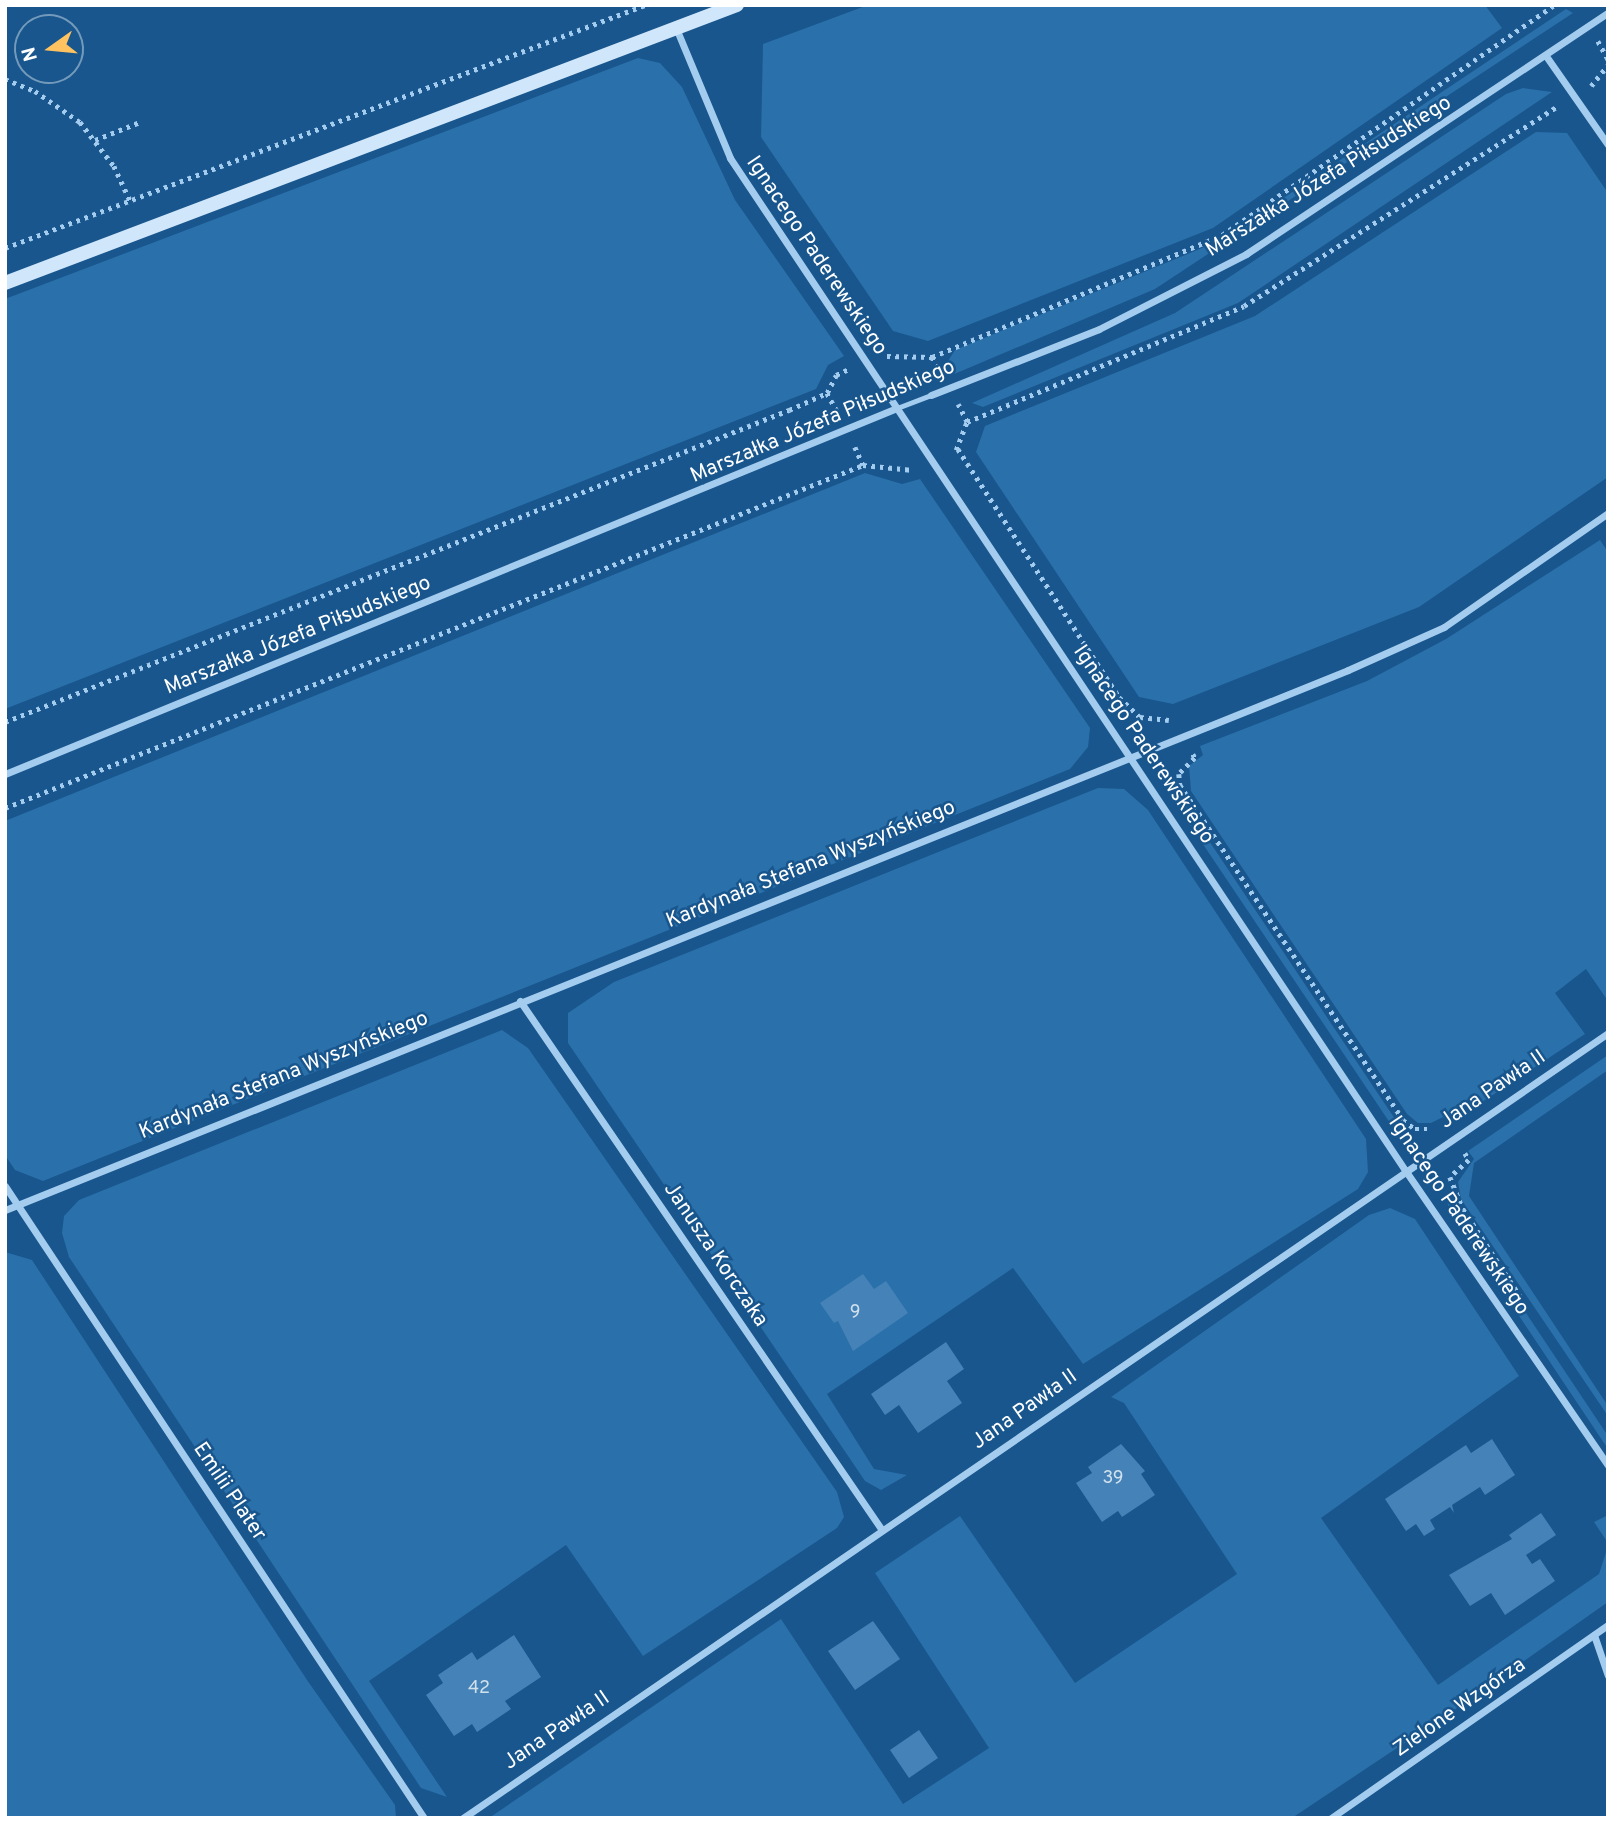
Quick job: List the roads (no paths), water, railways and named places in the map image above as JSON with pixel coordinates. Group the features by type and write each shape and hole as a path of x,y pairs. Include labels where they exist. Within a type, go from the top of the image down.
{"street":[{"path":"5,283 737,5"},
{"name":"Marszałka Józefa Piłsudskiego","path":"931,395 1099,329 1247,254 1608,13"},
{"name":"Ignacego Paderewskiego","path":"677,28 730,158 1405,1170 1608,1465"},
{"path":"1546,56 1608,145"},
{"name":"Marszałka Józefa Piłsudskiego","path":"5,774 897,408"},
{"name":"Kardynała Stefana Wyszyńskiego","path":"5,1210 16,1202 1129,756 1185,736 1444,627 1608,513"},
{"name":"Janusza Korczaka","path":"520,1000 881,1530"},
{"name":"Jana Pawła II","path":"463,1818 1608,1033"},
{"name":"Emilii Plater","path":"5,1186 424,1818"},
{"name":"Zielone Wzgórza","path":"1331,1818 1608,1625"},
{"path":"1594,1635 1608,1676"}],"lane":[{"name":"Marszałka Józefa Piłsudskiego","path":"897,408 931,395"}]}
